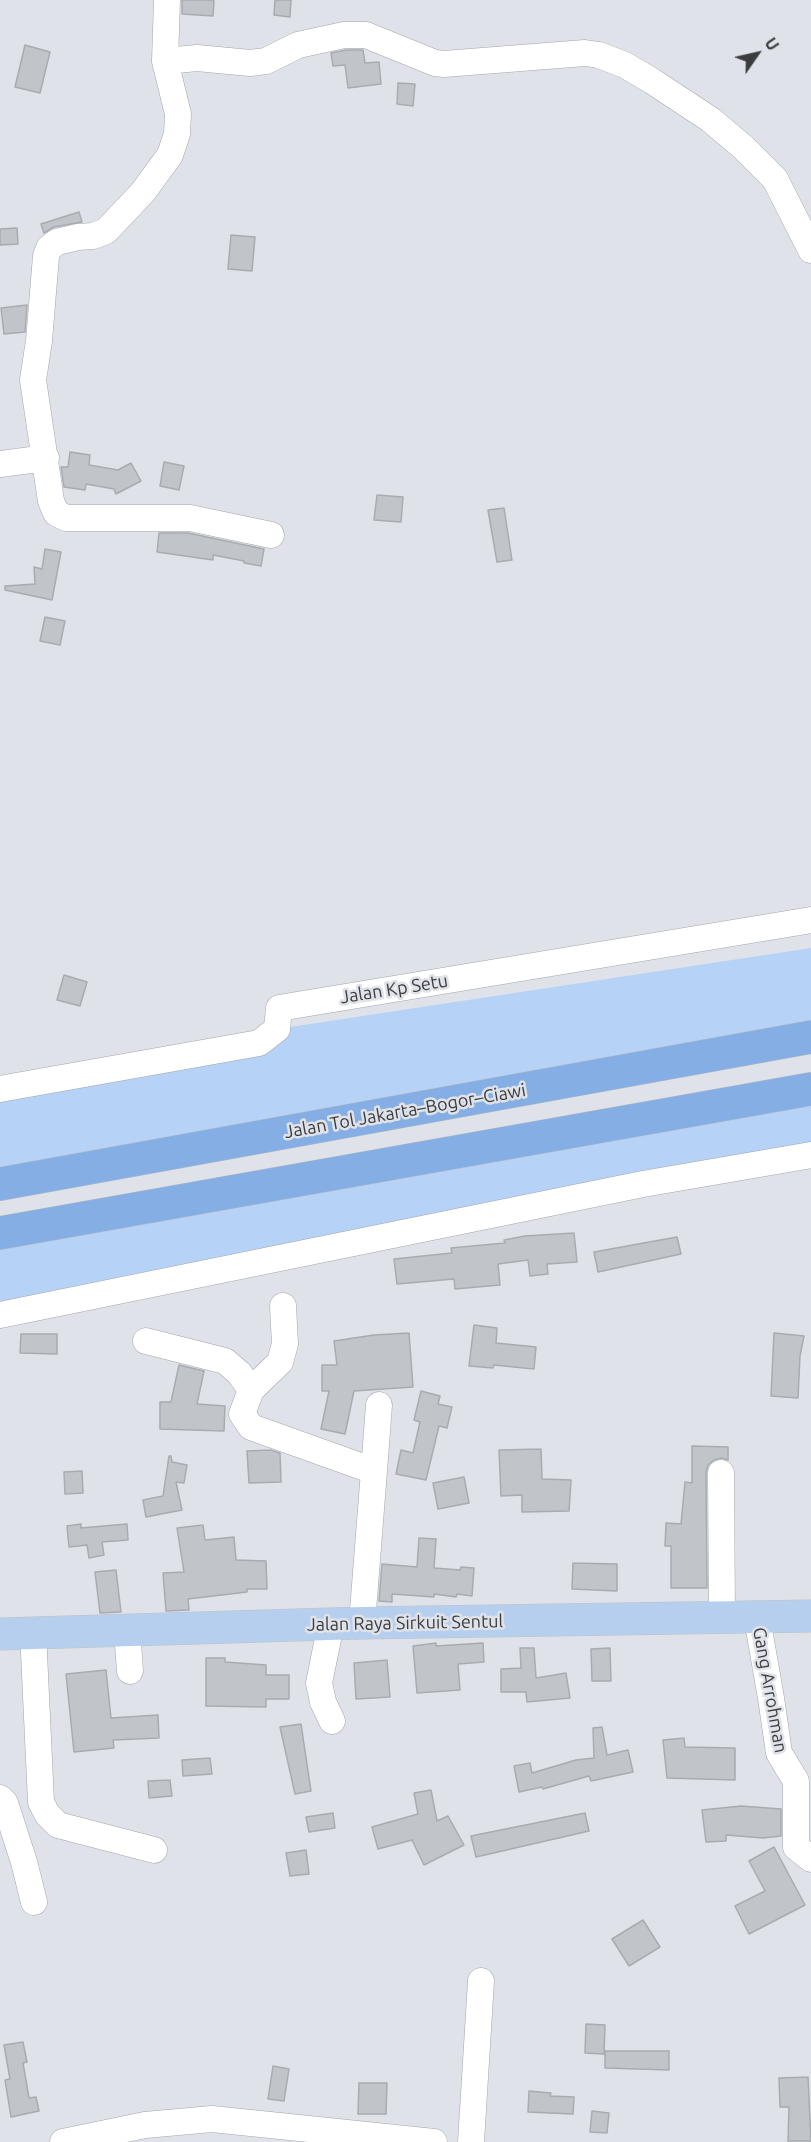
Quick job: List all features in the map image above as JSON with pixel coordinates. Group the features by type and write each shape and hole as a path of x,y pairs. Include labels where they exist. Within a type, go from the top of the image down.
{"highway":[{"name":"Jalan Tol Jakarta–Bogor–Ciawi","path":"0,1184 811,1037"},
{"path":"0,1233 811,1089"}],"main road":[{"name":"Jalan Raya Sirkuit Sentul","path":"0,1634 362,1623 811,1617"}],"street":[{"path":"167,0 165,61 178,114 177,134 170,155 143,192 106,231 93,237 78,237 57,242 49,248 46,256 39,341 33,380 51,501 56,513 66,518 190,518 271,535"},
{"path":"165,61 196,58 250,63 266,62 298,45 344,35 366,35 435,63 444,64 585,53 599,55 625,65 711,120 752,155 775,179 811,250"},
{"path":"0,464 46,458"},
{"name":"Jalan Kp Setu","path":"0,1089 259,1043 277,1029 279,1008 811,920"},
{"path":"0,1315 644,1184 811,1155"},
{"path":"284,1306 285,1344 280,1362 251,1390 242,1414 251,1427 374,1471"},
{"path":"146,1341 225,1361 239,1373 251,1390"},
{"path":"362,1623 379,1405"},
{"path":"721,1473 722,1618"},
{"name":"Gang Arrohman","path":"757,1618 779,1753 796,1781 796,1847 811,1859"},
{"path":"331,1624 319,1683 323,1702 332,1721"},
{"path":"127,1630 130,1671"},
{"path":"33,1632 41,1802 47,1814 58,1826 154,1850"},
{"path":"0,1797 5,1803 34,1902"},
{"path":"471,2142 481,1981"},
{"path":"63,2142 145,2125 213,2131 434,2142"}],"shaded area":[{"path":"811,948 811,1037 0,1184 0,1091 277,1029"},
{"path":"811,1089 811,1156 0,1315 0,1233"}],"building":[{"path":"182,0 214,0 213,16 182,14"},
{"path":"275,0 291,0 290,17 274,15"},
{"path":"25,45 50,52 40,93 15,87"},
{"path":"363,50 365,63 379,62 381,84 348,88 345,65 333,66 331,53"},
{"path":"398,83 415,84 413,106 397,104"},
{"path":"79,212 82,222 54,227 44,233 41,224"},
{"path":"17,228 18,244 0,245 0,229"},
{"path":"231,235 255,237 252,271 228,269"},
{"path":"27,305 25,332 4,334 1,308"},
{"path":"70,452 90,455 89,465 118,470 131,463 141,481 116,494 114,489 86,484 85,490 64,487 61,467 68,467"},
{"path":"164,462 184,466 179,490 160,486"},
{"path":"377,495 403,497 401,522 374,520"},
{"path":"504,508 512,560 497,562 488,510"},
{"path":"159,533 188,533 264,549 261,566 213,555 213,560 157,552"},
{"path":"45,549 61,552 52,600 5,590 5,586 35,584 34,567 42,569"},
{"path":"45,617 65,621 60,645 40,641"},
{"path":"64,975 87,982 80,1006 57,1000"},
{"path":"574,1233 577,1262 547,1264 548,1274 530,1276 528,1260 498,1264 500,1285 455,1289 454,1279 397,1284 394,1259 452,1253 451,1248 505,1243 504,1240 525,1236"},
{"path":"677,1237 681,1254 598,1272 594,1252"},
{"path":"474,1325 497,1328 496,1343 536,1347 534,1369 494,1365 493,1368 469,1366"},
{"path":"409,1333 413,1387 354,1391 345,1434 321,1429 329,1391 322,1391 322,1365 337,1365 334,1341"},
{"path":"774,1333 804,1336 800,1356 798,1398 771,1396"},
{"path":"21,1334 57,1334 57,1354 20,1353"},
{"path":"179,1365 204,1371 197,1404 225,1406 224,1431 160,1429 160,1402 171,1402"},
{"path":"421,1391 440,1396 438,1404 452,1407 447,1428 439,1426 426,1480 396,1474 401,1450 413,1453 420,1422 414,1420"},
{"path":"692,1446 728,1447 728,1460 721,1458 714,1460 708,1465 706,1473 707,1588 671,1588 671,1546 665,1546 666,1523 681,1524 685,1482 692,1483"},
{"path":"541,1449 542,1479 571,1480 569,1511 522,1512 522,1495 501,1496 499,1450"},
{"path":"270,1450 280,1453 281,1482 249,1483 247,1451"},
{"path":"169,1456 172,1462 187,1465 184,1483 176,1482 182,1510 146,1517 143,1500 163,1496"},
{"path":"82,1471 83,1493 65,1494 64,1472"},
{"path":"464,1477 469,1503 438,1509 433,1483"},
{"path":"81,1524 81,1528 127,1524 128,1540 102,1542 104,1555 89,1558 87,1545 69,1547 67,1526"},
{"path":"203,1525 205,1540 234,1537 236,1560 266,1561 267,1589 247,1589 247,1592 188,1599 189,1610 166,1611 163,1573 184,1572 177,1528"},
{"path":"419,1538 436,1539 434,1568 460,1570 461,1567 474,1568 472,1596 457,1594 456,1597 434,1594 434,1597 392,1594 392,1602 379,1601 382,1564 417,1567"},
{"path":"573,1563 617,1564 617,1591 572,1589"},
{"path":"116,1570 121,1612 100,1613 95,1572"},
{"path":"436,1643 436,1646 483,1643 484,1662 458,1664 460,1690 417,1693 413,1646"},
{"path":"520,1648 534,1648 536,1678 566,1673 570,1698 527,1702 526,1692 501,1692 501,1669 521,1668"},
{"path":"610,1648 611,1681 592,1681 591,1649"},
{"path":"206,1658 225,1658 225,1662 266,1665 266,1675 289,1675 289,1699 266,1699 266,1707 206,1706"},
{"path":"387,1660 390,1697 356,1699 354,1663"},
{"path":"106,1670 111,1718 158,1715 159,1738 113,1740 114,1748 74,1752 66,1674"},
{"path":"301,1724 311,1791 295,1794 280,1727"},
{"path":"602,1727 607,1755 628,1750 633,1772 591,1781 589,1776 543,1789 542,1787 519,1792 514,1766 530,1763 532,1773 576,1760 594,1758 593,1728"},
{"path":"684,1738 685,1747 735,1748 735,1780 667,1778 663,1740"},
{"path":"210,1758 212,1774 183,1776 182,1760"},
{"path":"170,1780 172,1796 149,1798 148,1781"},
{"path":"431,1790 437,1821 448,1816 464,1845 424,1865 412,1840 378,1849 372,1827 418,1814 414,1793"},
{"path":"741,1806 781,1809 781,1836 763,1838 726,1835 726,1841 706,1842 702,1810"},
{"path":"333,1813 335,1828 309,1832 306,1817"},
{"path":"585,1813 589,1831 476,1857 471,1836"},
{"path":"774,1847 805,1905 749,1934 735,1906 765,1891 749,1861"},
{"path":"306,1850 309,1874 290,1876 286,1853"},
{"path":"643,1920 660,1947 629,1966 612,1939"},
{"path":"586,2024 605,2025 604,2054 585,2053"},
{"path":"23,2042 27,2062 23,2063 29,2098 36,2097 39,2111 11,2117 5,2080 10,2079 4,2045"},
{"path":"605,2051 669,2051 669,2070 605,2068"},
{"path":"273,2066 289,2069 284,2101 268,2099"},
{"path":"808,2077 811,2141 788,2141 789,2107 780,2107 779,2078"},
{"path":"359,2083 387,2083 386,2114 358,2114"},
{"path":"529,2091 551,2093 550,2096 574,2097 573,2114 528,2112"},
{"path":"592,2111 609,2113 607,2133 590,2132"}]}
